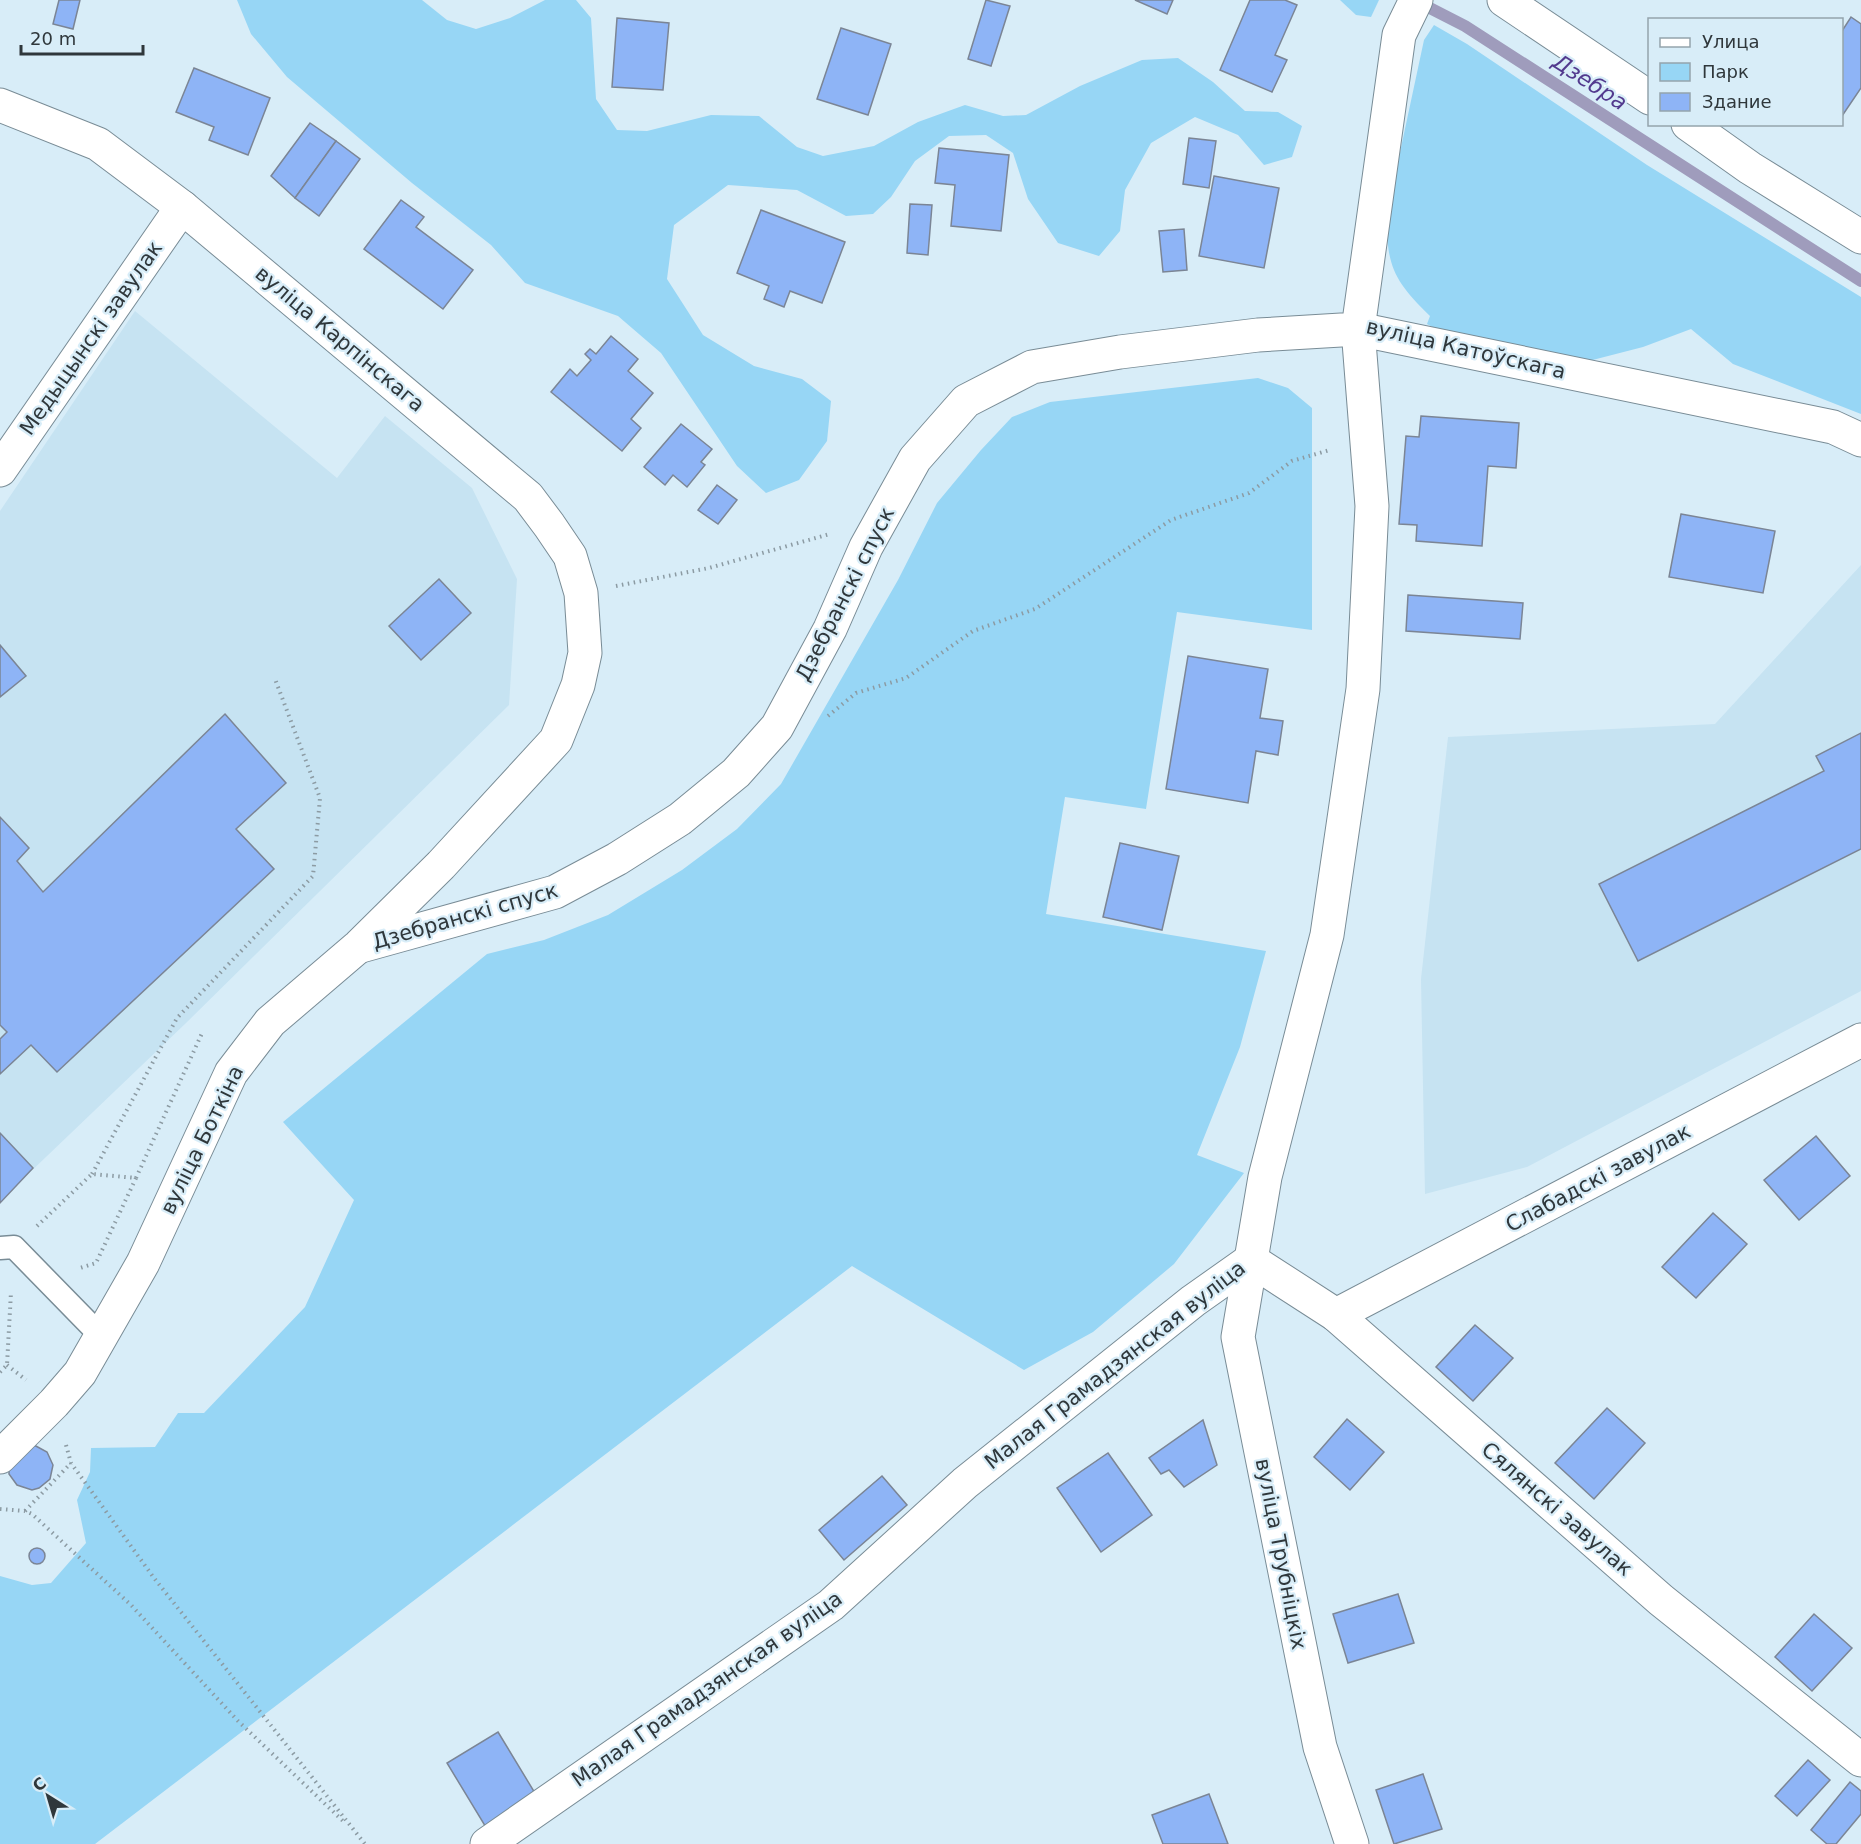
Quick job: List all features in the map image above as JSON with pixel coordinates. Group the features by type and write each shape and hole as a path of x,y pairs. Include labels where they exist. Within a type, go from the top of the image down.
{"street":[{"name":"вуліца Катоўскага","path":"1416,0 1399,35 1358,329 1833,427 1861,440"},
{"path":"1504,0 1648,97"},
{"name":"вуліца Карпінскага","path":"0,105 98,144 182,207 528,498 570,556 581,593 585,653"},
{"path":"1691,126 1750,168 1861,237"},
{"name":"Медыцынскі завулак","path":"0,470 182,207"},
{"name":"Малая Грамадзянская вуліца","path":"488,1844 831,1605 965,1483 1193,1301 1251,1260 1265,1177 1327,935 1363,689 1372,506 1358,329"},
{"name":"Дзебранскі спуск","path":"359,946 555,892 617,859 680,819 736,773 777,727 830,629 866,547 915,459 966,401 1032,367 1120,352 1258,335 1358,329"},
{"name":"вуліца Боткіна","path":"0,1457 54,1403 80,1373 143,1263 231,1073 270,1022 359,946 441,865 556,740 578,685 585,653"},
{"name":"Слабадскі завулак","path":"1336,1315 1861,1040"},
{"name":"Сялянскі завулак","path":"1251,1260 1336,1315 1661,1600 1861,1760"},
{"name":"вуліца Трубніцкіх","path":"1251,1260 1238,1338 1320,1747 1352,1844"}],"lane":[{"path":"7,1247 101,1336"}],"path":[{"path":"821,722 856,693 906,678 973,631 1035,609 1171,520 1249,494 1292,461 1366,440"},
{"path":"581,593 709,568 824,536"},
{"path":"0,1372 7,1365 7,1247 92,1174 177,1018 313,876 320,798 275,680"},
{"path":"77,1269 96,1263 203,1031"},
{"path":"92,1174 135,1178"},
{"path":"25,1511 71,1463 154,1578 353,1830"},
{"path":"0,1509 25,1511 32,1514 131,1605 238,1721 366,1844"}],"shaded area":[{"path":"135,311 337,478 385,416 472,488 517,579 509,705 186,1023 0,1201 0,511"},
{"path":"1861,565 1861,991 1527,1167 1425,1194 1421,979 1448,737 1715,724"}],"green space":[{"path":"237,0 422,0 447,20 476,29 510,18 545,0 576,0 591,18 596,99 617,130 647,131 711,115 759,116 797,147 823,156 874,146 918,122 965,105 1003,116 1026,115 1080,86 1142,60 1178,58 1213,82 1245,111 1278,112 1302,126 1292,157 1264,165 1238,135 1195,117 1151,143 1125,190 1120,231 1099,256 1058,243 1028,199 1013,153 986,135 949,136 915,161 891,197 873,214 846,216 797,190 728,185 674,225 667,279 703,335 754,366 802,379 831,401 827,441 799,480 766,493 737,466 661,353 618,316 525,283 491,245 412,183 287,77 251,34"},
{"path":"1340,0 1379,0 1371,17 1356,15"},
{"path":"1434,25 1467,44 1647,165 1861,297 1861,414 1733,364 1691,329 1643,347 1577,364 1451,337 1427,324 1430,316 1400,281 1390,259 1387,213 1424,40"},
{"path":"1258,378 1288,388 1312,408 1312,630 1177,612 1146,809 1065,797 1046,914 1266,951 1240,1047 1197,1155 1244,1173 1174,1264 1093,1332 1024,1370 852,1266 95,1844 0,1844 0,1576 32,1585 51,1583 86,1543 77,1500 90,1472 91,1448 155,1447 178,1413 204,1413 305,1307 354,1200 283,1122 487,954 544,940 608,915 682,870 737,829 781,784 898,580 937,503 1012,417 1050,402"}],"building":[{"path":"59,0 80,0 73,29 53,24"},
{"path":"986,0 1010,6 991,66 968,59"},
{"path":"1135,0 1173,0 1167,14"},
{"path":"1250,0 1285,0 1297,5 1275,55 1287,60 1272,92 1220,70"},
{"path":"1851,17 1861,24 1861,88 1843,115 1843,29"},
{"path":"617,18 669,23 663,90 612,87"},
{"path":"841,28 891,44 868,115 817,99"},
{"path":"194,68 270,98 248,155 209,140 214,127 176,112"},
{"path":"310,123 336,141 295,198 271,176"},
{"path":"1189,138 1216,141 1209,188 1183,184"},
{"path":"336,141 360,159 319,216 295,198"},
{"path":"939,148 1009,155 1001,231 951,226 955,185 935,183"},
{"path":"1214,176 1279,188 1264,268 1199,256"},
{"path":"401,200 424,217 416,227 473,270 443,309 364,249"},
{"path":"910,204 932,205 928,255 907,253"},
{"path":"761,210 845,242 822,303 790,291 784,307 764,299 769,286 737,273"},
{"path":"1184,229 1187,270 1163,272 1159,231"},
{"path":"611,336 638,359 628,371 653,393 631,419 641,428 622,451 551,392 570,369 577,376 591,360 585,354 590,349 596,354"},
{"path":"1421,416 1519,423 1516,468 1488,466 1482,546 1416,541 1417,525 1399,524 1406,436 1419,437"},
{"path":"681,424 712,449 701,462 705,465 687,487 673,475 665,485 644,467"},
{"path":"717,485 737,500 718,524 698,510"},
{"path":"1681,514 1775,531 1763,593 1669,577"},
{"path":"439,579 471,613 421,660 389,626"},
{"path":"1408,595 1523,603 1520,639 1406,631"},
{"path":"0,645 26,676 0,697"},
{"path":"1188,656 1268,669 1260,718 1283,721 1278,755 1256,751 1248,803 1166,789"},
{"path":"225,714 286,783 236,829 274,869 57,1072 31,1045 0,1074 0,1039 7,1032 0,1025 0,817 29,848 17,861 43,892"},
{"path":"1861,733 1861,849 1638,961 1599,884 1824,771 1816,756"},
{"path":"1120,843 1179,856 1162,930 1103,917"},
{"path":"0,1133 33,1168 0,1203"},
{"path":"1816,1136 1850,1176 1799,1220 1764,1180"},
{"path":"1713,1213 1747,1244 1696,1298 1662,1267"},
{"path":"1475,1325 1513,1358 1473,1401 1436,1367"},
{"path":"1607,1408 1645,1443 1594,1499 1555,1463"},
{"path":"1347,1419 1384,1452 1350,1490 1314,1457"},
{"path":"1203,1420 1217,1465 1184,1487 1169,1470 1161,1474 1149,1458"},
{"path":"34,1445 47,1452 53,1465 50,1479 39,1488 32,1490 17,1485 9,1474 9,1466"},
{"path":"1108,1453 1152,1515 1101,1552 1057,1488"},
{"path":"882,1476 907,1505 844,1560 819,1530"},
{"path":"37,1548 43,1550 45,1556 43,1562 37,1564 31,1562 29,1556 31,1550"},
{"path":"1398,1594 1414,1643 1348,1663 1333,1614"},
{"path":"1814,1614 1852,1648 1812,1691 1775,1657"},
{"path":"498,1732 541,1803 490,1834 447,1763"},
{"path":"1808,1760 1830,1780 1797,1816 1775,1796"},
{"path":"1423,1774 1442,1829 1394,1844 1376,1790"},
{"path":"1850,1782 1861,1791 1861,1814 1836,1844 1827,1844 1811,1830"},
{"path":"1209,1794 1228,1844 1163,1844 1152,1815"}],"waterway":[{"name":"Дзебра","path":"1416,1 1465,26 1861,281"}]}
